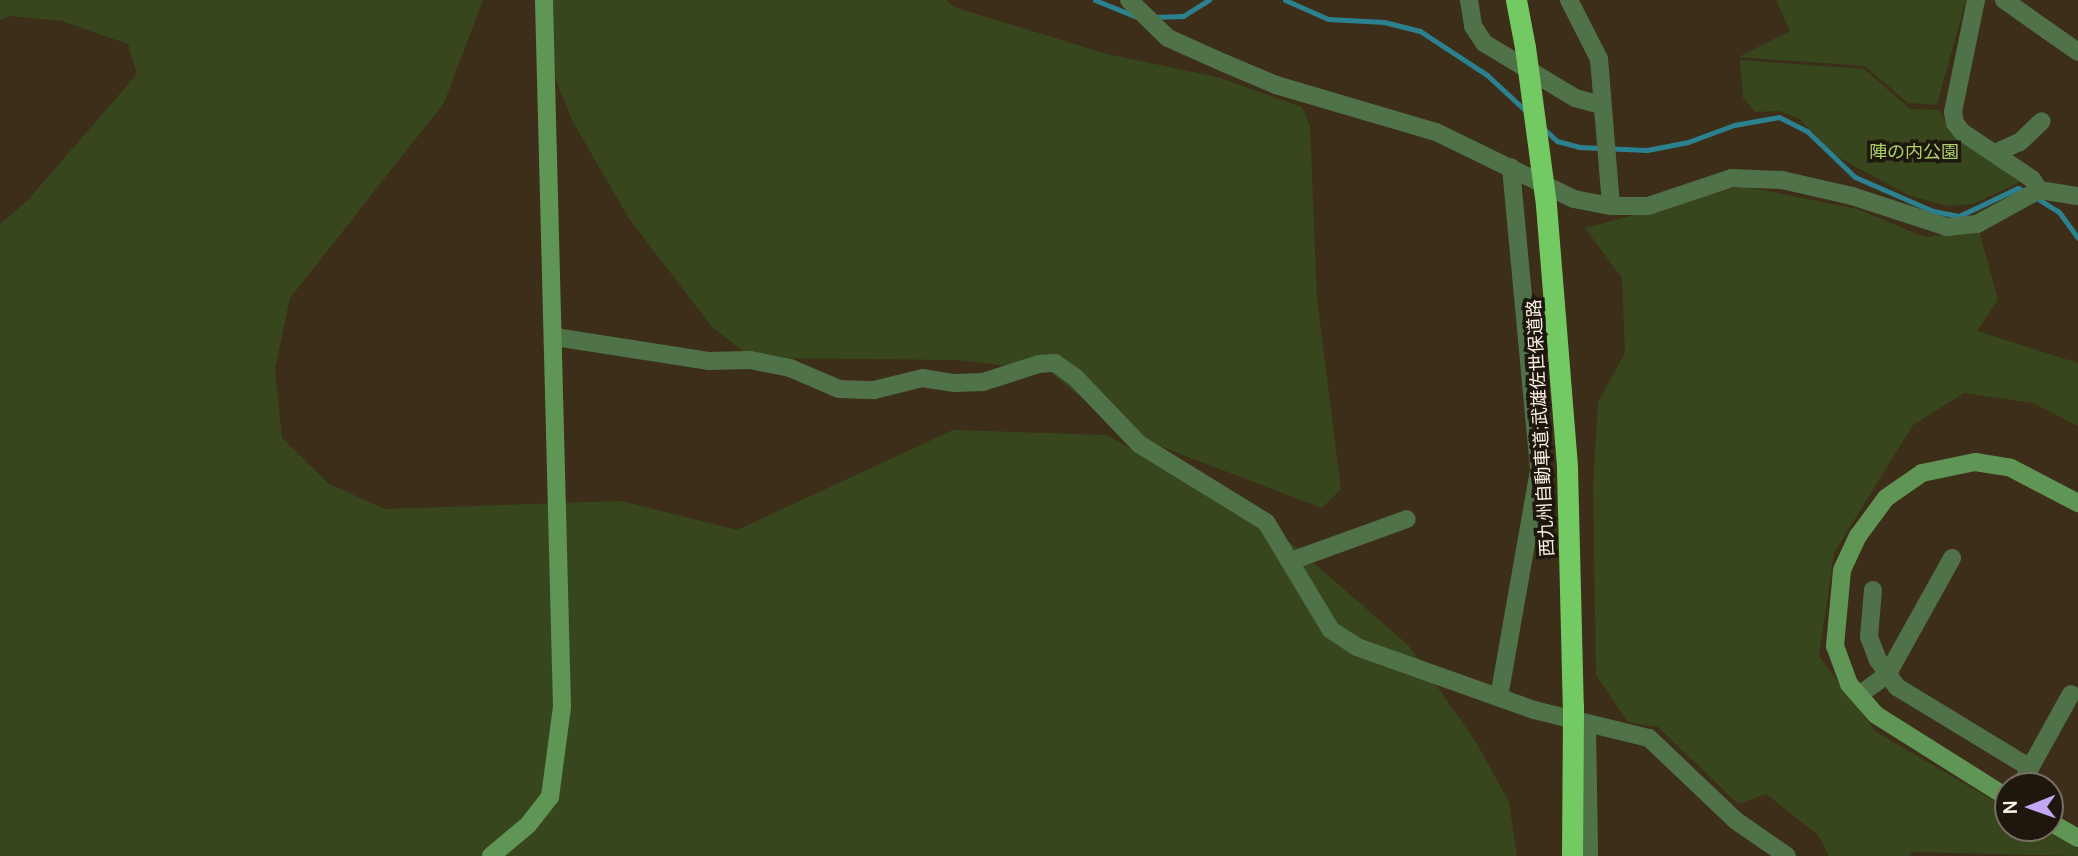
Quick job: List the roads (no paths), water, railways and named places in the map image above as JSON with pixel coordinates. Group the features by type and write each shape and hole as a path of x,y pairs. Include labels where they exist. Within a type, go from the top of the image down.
{"highway":[{"name":"西九州自動車道;武雄佐世保道路","path":"1516,0 1546,205 1565,428 1573,706 1572,856"}],"street":[{"path":"491,856 528,825 550,797 559,754 555,337 544,0"},
{"path":"1129,0 1168,38 1276,85 1436,132 1574,199 1611,206 1648,206 1732,178 1782,180 1852,195 1947,227 1977,224 2032,194 2078,197"},
{"path":"1469,0 1473,26 1484,43 1575,98 1601,105"},
{"path":"1569,0 1599,59 1611,206"},
{"path":"1976,0 1953,112 1962,132 2032,180 2032,194"},
{"path":"2004,0 2078,52"},
{"path":"1995,153 2020,142 2042,121"},
{"path":"1499,697 1539,469 1511,167"},
{"path":"555,337 708,361 751,360 790,368 839,389 874,390 922,378 955,383 983,382 1039,364 1055,363 1075,377 1139,444 1266,522 1292,561 1331,630 1357,647 1499,697 1587,725 1649,738 1735,820 1787,856"},
{"path":"1994,789 1915,743 1875,715 1849,684 1835,646 1843,570 1858,536 1886,498 1922,472 1975,462 2011,468 2078,503"},
{"path":"1292,561 1407,519"},
{"path":"1859,695 1887,675 1952,558"},
{"path":"1873,590 1869,637 1887,675 1897,687 2030,768"},
{"path":"2028,772 2071,694"},
{"path":"1587,725 1589,856"}],"waterway":[{"path":"1095,0 1137,17"},
{"path":"1154,17 1183,16 1209,0"},
{"path":"1285,0 1328,19 1384,22 1420,31 1487,75 1528,113"},
{"path":"1542,127 1557,141 1579,147 1647,150 1688,142 1734,125 1779,117 1807,131 1855,177 1933,211 1959,216 2018,188 2027,193"},
{"path":"2035,197 2059,212 2078,238"}],"park label":[{"name":"陣の内公園","path":"1914,151"}]}
